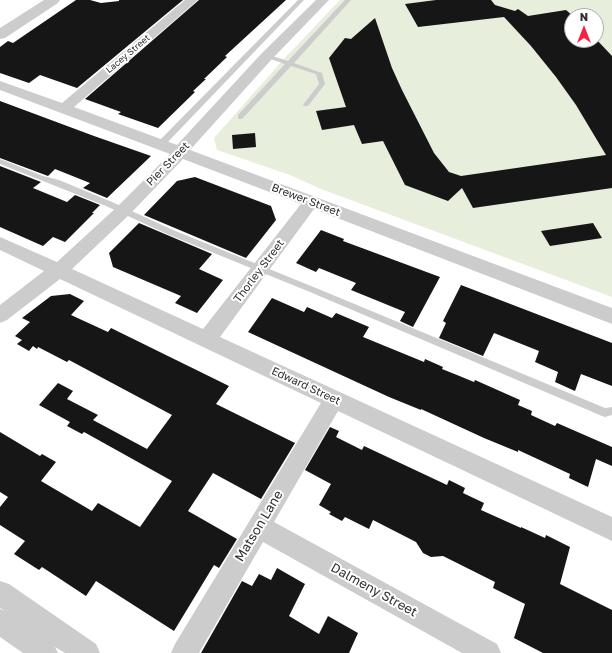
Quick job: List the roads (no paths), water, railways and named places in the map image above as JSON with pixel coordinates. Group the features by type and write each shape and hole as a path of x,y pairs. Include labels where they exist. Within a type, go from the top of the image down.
{"street":[{"path":"0,22 33,0"},
{"path":"0,35 53,0"},
{"name":"Lacey Street","path":"64,108 192,0"},
{"name":"Pier Street","path":"0,315 58,270 124,210 181,151 267,56 323,0"},
{"name":"Brewer Street","path":"0,85 181,151 612,316"},
{"name":"Thorley Street","path":"207,339 311,202"},
{"name":"Edward Street","path":"0,243 612,529"},
{"name":"Matson Lane","path":"184,653 334,399"},
{"name":"Dalmeny Street","path":"259,527 488,653"},
{"path":"0,593 87,653"},
{"path":"0,622 45,653"}],"lane":[{"path":"161,144 301,0"},
{"path":"240,117 348,0"},
{"path":"267,56 290,62 319,73 322,84 306,105"},
{"path":"0,162 41,178 56,182 124,210 170,232 261,268 605,413 612,411"}]}
